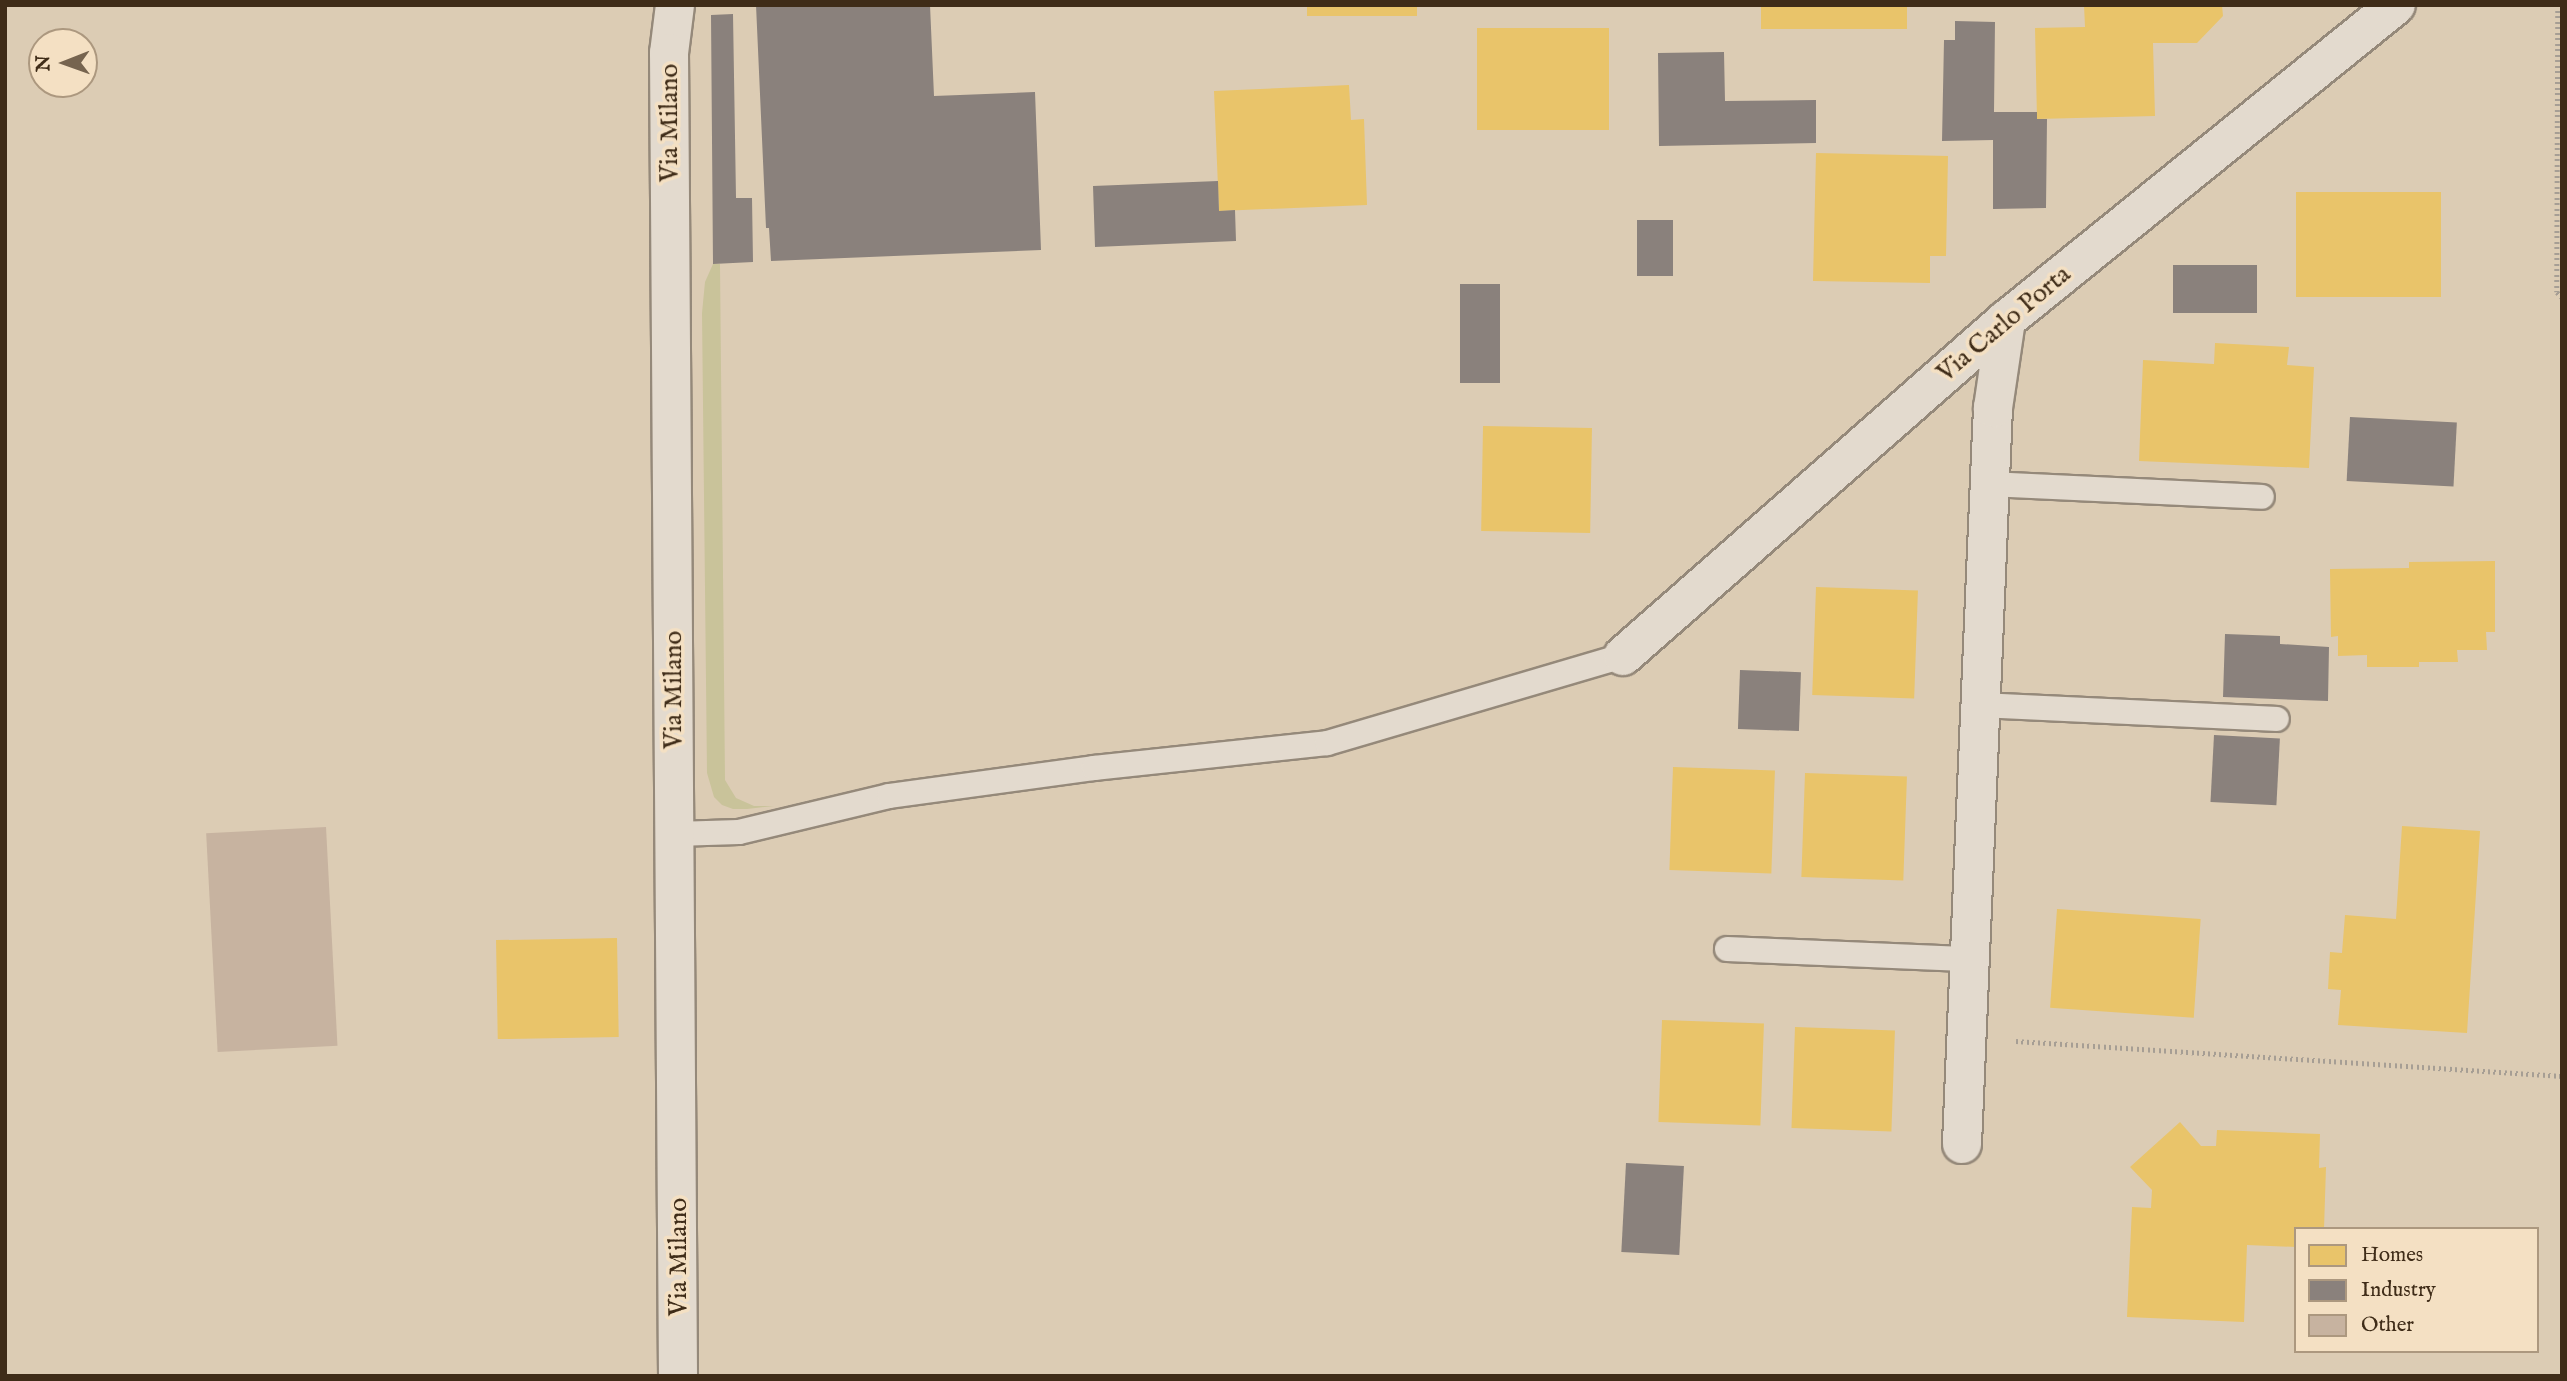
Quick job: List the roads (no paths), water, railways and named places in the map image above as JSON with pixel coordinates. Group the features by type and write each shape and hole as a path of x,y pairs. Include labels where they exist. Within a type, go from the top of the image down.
{"street":[{"name":"Via Milano","path":"675,5 669,53 678,1376"},
{"name":"Via Carlo Porta","path":"1623,656 2006,320 2396,5"},
{"path":"1962,1144 1993,408 2006,320"}],"lane":[{"path":"1990,484 2262,497"},
{"path":"675,834 739,832 889,796 1094,768 1327,743 1623,656"},
{"path":"1981,705 2277,719"},
{"path":"1727,949 1970,959"}]}
